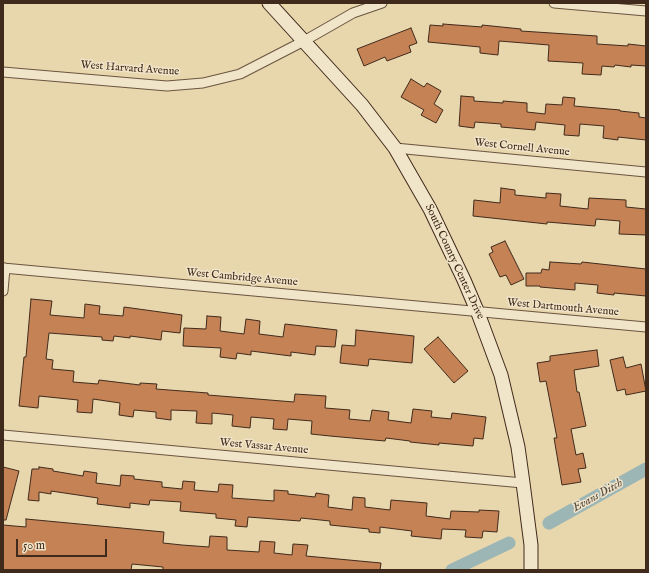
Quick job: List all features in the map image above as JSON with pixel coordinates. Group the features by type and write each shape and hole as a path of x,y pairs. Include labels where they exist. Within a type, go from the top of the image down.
{"street":[{"name":"South County Center Drive","path":"269,3 362,105 396,148 430,209 464,280 501,375 518,447 531,545 531,570"},
{"name":"West Harvard Avenue","path":"3,72 167,86 202,83 240,74 304,41 352,13 382,3"},
{"path":"554,3 646,11"},
{"name":"West Cornell Avenue","path":"396,148 646,172"},
{"path":"3,291 4,268"},
{"name":"West Cambridge Avenue","path":"4,268 478,313"},
{"name":"West Dartmouth Avenue","path":"478,313 646,327"},
{"name":"West Vassar Avenue","path":"3,435 523,483"}],"building":[{"path":"443,24 482,27 482,25 521,29 521,31 597,36 597,44 628,46 628,44 646,46 646,66 602,66 601,75 582,74 583,63 548,61 549,45 499,41 498,55 480,53 480,47 428,42 430,25 443,26"},
{"path":"411,28 417,43 409,46 411,52 387,61 385,57 364,66 357,49"},
{"path":"411,79 424,87 427,83 441,91 434,104 443,110 436,123 421,115 424,110 401,97"},
{"path":"461,96 474,97 474,101 527,103 527,112 545,114 546,104 562,105 563,97 575,98 574,106 639,113 639,117 646,118 646,140 618,137 618,140 603,138 604,126 580,124 579,136 564,135 565,125 536,122 535,130 501,127 501,124 475,122 474,128 459,126"},
{"path":"501,188 515,190 515,195 546,198 546,193 561,194 560,206 588,209 589,198 626,200 626,207 646,209 646,235 619,234 620,221 596,219 595,226 547,222 547,224 473,216 474,200 500,203"},
{"path":"505,241 524,279 511,285 506,275 500,277 489,254 493,252 491,247"},
{"path":"550,262 581,264 582,262 646,269 646,296 597,293 598,285 575,283 575,290 526,286 526,273 541,273 542,269 549,270"},
{"path":"31,299 52,301 50,315 84,318 85,304 100,306 99,314 123,316 124,307 182,315 180,333 162,331 161,340 130,336 130,338 114,336 113,341 102,340 102,337 49,333 46,359 53,360 52,369 74,371 73,382 98,384 99,380 140,385 140,383 157,384 156,389 294,402 295,394 326,396 325,408 350,410 349,419 370,421 372,410 389,412 388,420 411,423 413,409 432,411 431,417 451,419 452,413 486,417 483,439 474,438 473,446 439,443 439,445 386,438 385,441 330,436 311,434 312,421 288,419 287,430 273,429 274,419 251,417 250,428 232,426 233,415 212,413 212,424 196,423 197,411 171,410 171,420 156,418 156,412 134,410 133,417 119,415 120,403 93,399 92,413 77,412 78,400 39,396 38,408 19,406 24,357 26,357"},
{"path":"207,316 221,317 220,331 244,334 246,319 260,321 259,334 283,337 285,324 337,330 335,347 316,346 315,355 291,352 291,356 251,351 251,355 237,353 236,359 220,357 221,348 183,346 184,328 206,329"},
{"path":"356,330 414,336 412,363 369,359 368,366 340,363 342,345 355,346"},
{"path":"438,337 468,371 454,383 424,349"},
{"path":"597,350 599,366 574,370 577,392 579,392 586,426 571,429 576,455 583,453 586,468 578,469 581,482 562,485 554,438 557,438 546,381 540,382 537,363 550,361 550,356"},
{"path":"623,357 626,368 641,364 646,391 626,395 625,389 617,391 610,360"},
{"path":"3,467 19,471 6,520 3,520"},
{"path":"39,467 83,476 84,471 97,473 96,483 120,486 121,475 134,476 134,479 162,482 162,487 182,489 183,481 195,482 194,490 218,492 219,484 233,485 232,498 274,501 274,490 288,491 288,494 315,497 316,493 329,495 328,507 352,510 353,497 365,498 365,507 390,510 391,500 427,503 426,516 450,519 451,511 499,511 497,532 483,531 482,538 465,537 466,530 442,529 441,539 411,536 412,531 380,527 380,533 369,532 369,529 330,525 330,521 301,518 300,521 248,517 247,527 235,526 236,520 216,518 216,514 180,511 181,502 150,500 149,505 130,503 130,508 97,504 98,498 51,491 51,494 39,492 39,501 28,500 32,469 39,469"},
{"path":"26,519 164,532 163,543 182,545 209,547 210,536 227,537 227,550 259,552 260,541 275,542 274,553 292,555 293,544 308,545 306,556 381,563 380,570 163,570 163,567 132,564 131,570 3,570 3,525 26,527"}],"waterway":[{"name":"Evans Ditch","path":"549,523 646,469"},
{"name":"Evans Ditch","path":"452,570 509,543"}]}
